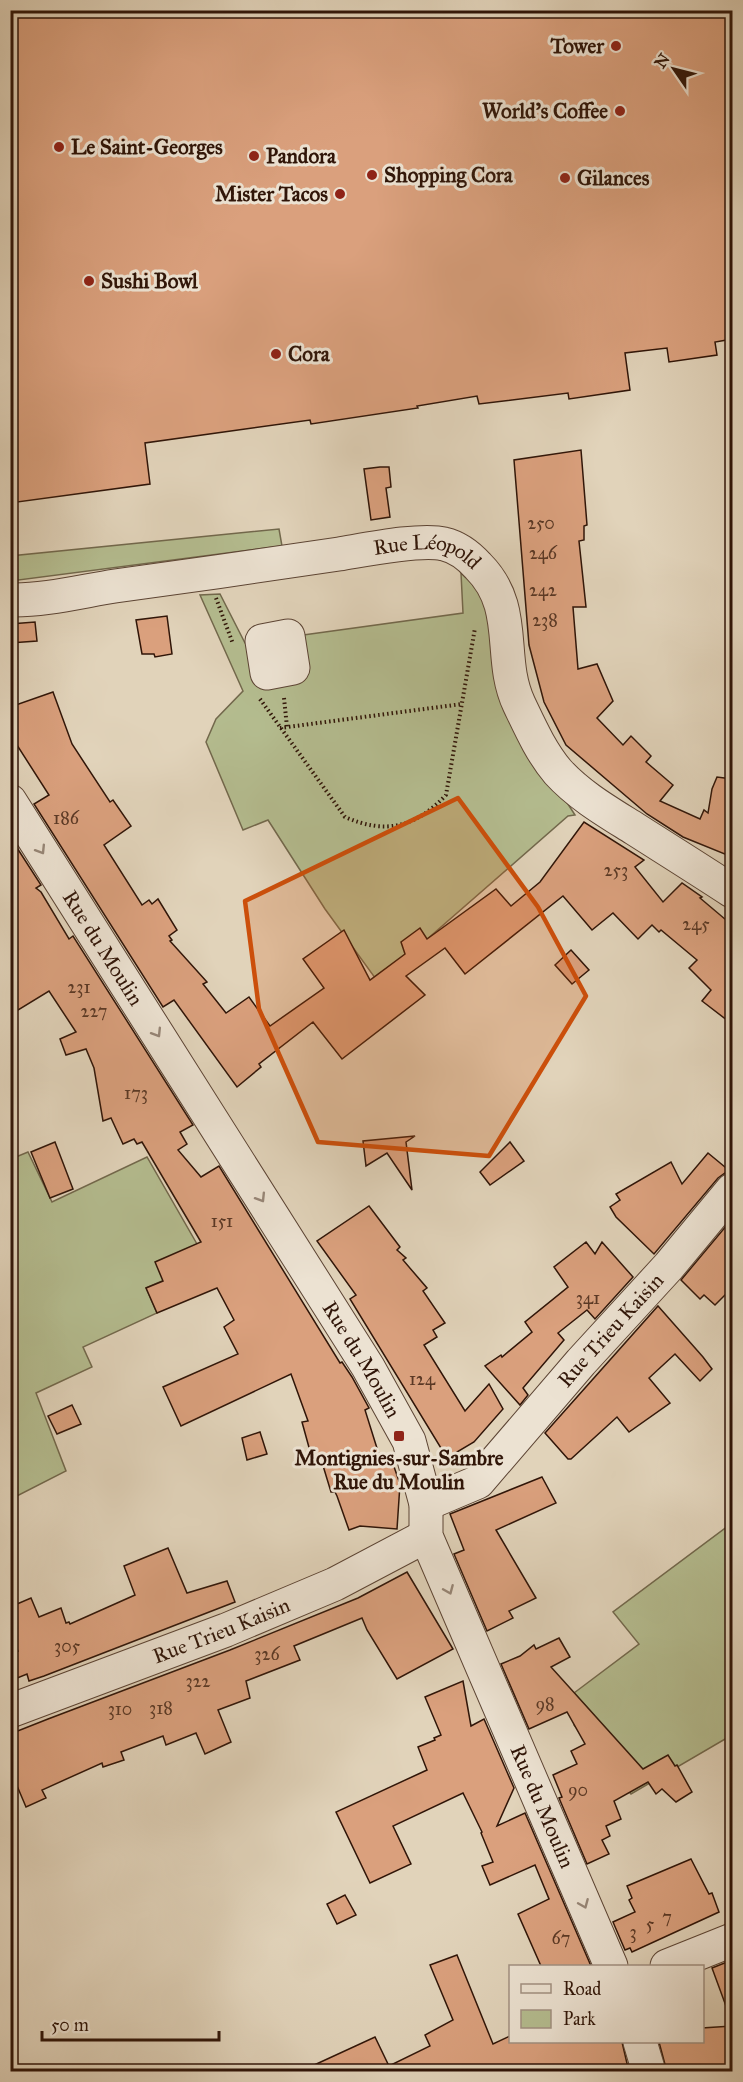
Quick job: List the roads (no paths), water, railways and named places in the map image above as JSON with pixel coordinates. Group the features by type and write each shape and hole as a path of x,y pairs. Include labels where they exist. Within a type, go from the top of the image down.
{"street":[{"name":"Rue Léopold","path":"10,600 415,544 442,543 465,553 491,579 500,597 505,615 511,672 517,700 545,754 558,771 593,802 732,891"},
{"name":"Rue du Moulin","path":"10,801 368,1367 409,1441 426,1520 611,1965"},
{"name":"Rue Trieu Kaisin","path":"10,1711 248,1621 335,1584 426,1520 478,1482 581,1362 669,1266 732,1190"},
{"path":"670,1965 732,1940"}],"place":[{"name":"Tower","path":"616,46"},
{"name":"World's Coffee","path":"620,111"},
{"name":"Le Saint-Georges","path":"59,147"},
{"name":"Pandora","path":"254,156"},
{"name":"Shopping Cora","path":"372,175"},
{"name":"Gilances","path":"565,178"},
{"name":"Mister Tacos","path":"340,194"},
{"name":"Sushi Bowl","path":"89,281"},
{"name":"Cora","path":"276,354"},
{"name":"Montignies-sur-Sambre Rue du Moulin","path":"399,1436"}]}
